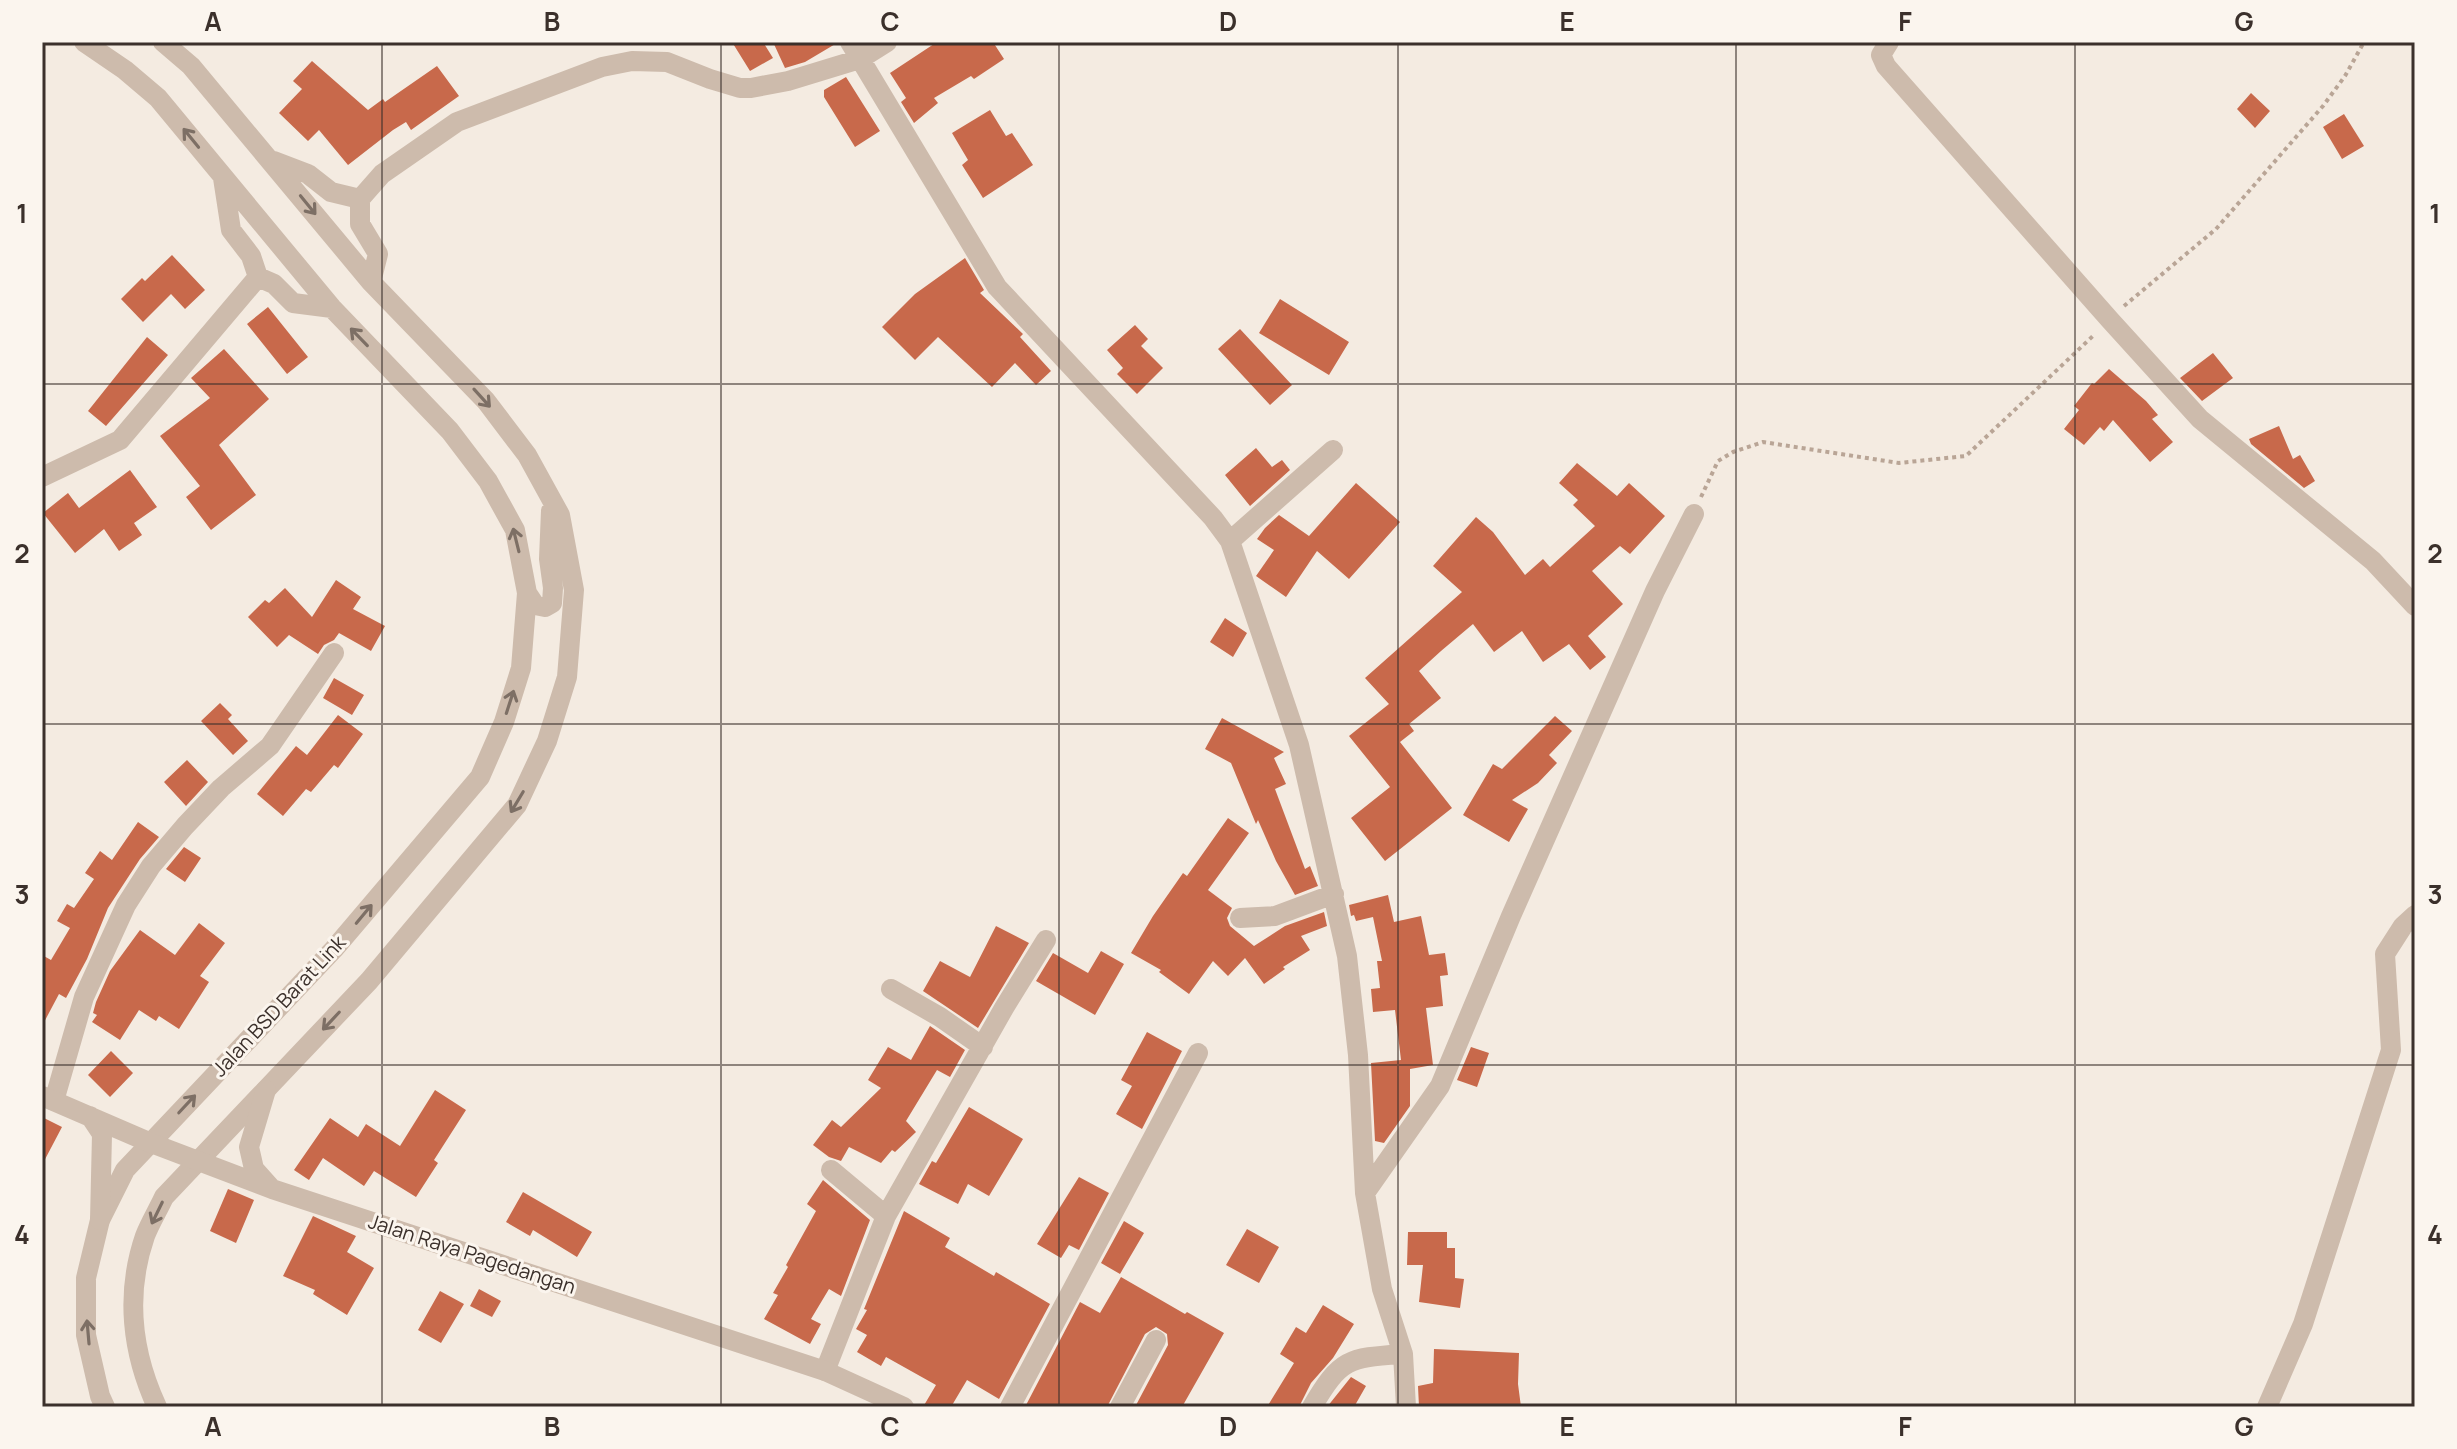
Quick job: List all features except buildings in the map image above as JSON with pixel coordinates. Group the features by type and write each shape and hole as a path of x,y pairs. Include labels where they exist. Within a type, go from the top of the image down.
{"street":[{"name":"Jalan BSD Barat Link","path":"84,42 125,70 158,98 332,308 450,431 488,481 515,530 527,593 521,668 504,722 480,777 334,949 125,1170 100,1220 86,1278 86,1335 105,1407"},
{"path":"157,1407 145,1380 133,1330 134,1285 145,1236 164,1197 369,981 517,805 547,741 567,677 574,590 560,515 527,455 486,401 371,282 191,66 163,42"},
{"path":"644,42 656,61"},
{"path":"371,282 378,254 360,224 360,199 382,174 457,122 602,67 632,61 667,62 740,88 751,88 788,81 855,50 887,42"},
{"path":"1889,42 1881,55 1886,66 2200,419 2373,561 2415,606"},
{"path":"855,50 997,287 1213,518 1230,541 1299,745 1347,956 1358,1055 1365,1193 1382,1289 1403,1354 1406,1407"},
{"path":"270,159 308,174 331,192 360,199"},
{"path":"223,178 231,230 251,256 258,277 274,284 293,303 332,308"},
{"path":"42,477 120,440 258,277"},
{"path":"1230,541 1333,450"},
{"path":"527,593 535,605 545,607 552,603 549,559 551,499"},
{"path":"1365,1193 1440,1086 1511,916 1648,606 1694,514"},
{"path":"48,1098 84,997 134,892 151,866 185,826 221,788 270,746 334,653"},
{"path":"1240,918 1275,916 1334,894"},
{"path":"2267,1407 2303,1324 2391,1050 2385,954 2403,926 2415,915"},
{"path":"825,1371 886,1216 1046,940"},
{"path":"891,989 940,1017 983,1047"},
{"path":"1010,1407 1198,1053"},
{"path":"266,1090 249,1147 254,1169 272,1189"},
{"name":"Jalan Raya Pagedangan","path":"48,1098 151,1143 272,1189 825,1371 904,1407"},
{"path":"90,1116 102,1134 100,1220"},
{"path":"831,1170 886,1216"},
{"path":"1120,1407 1156,1340"},
{"path":"1312,1407 1330,1375 1357,1357 1403,1354"}],"path":[{"path":"1694,514 1718,461 1733,452 1763,442 1899,463 1966,456 2138,293 2216,229 2323,106 2364,42"}]}
